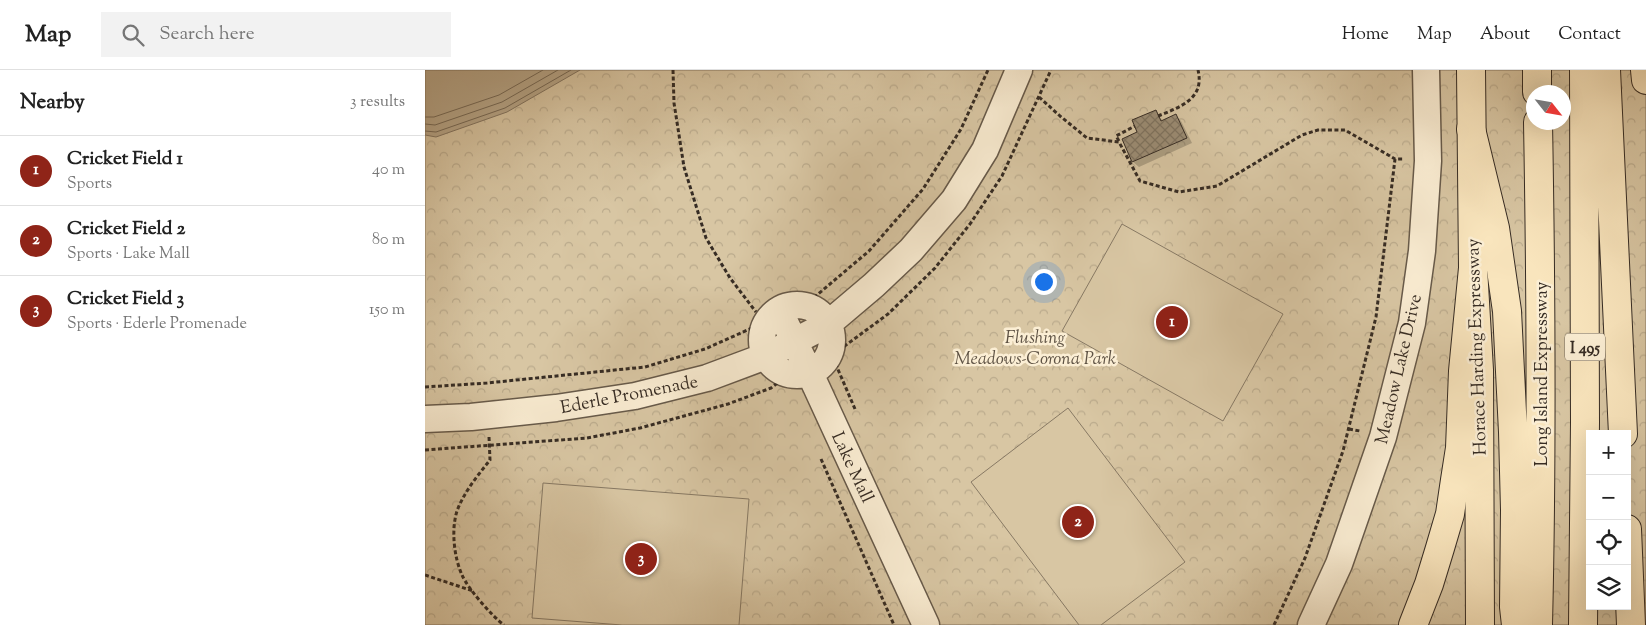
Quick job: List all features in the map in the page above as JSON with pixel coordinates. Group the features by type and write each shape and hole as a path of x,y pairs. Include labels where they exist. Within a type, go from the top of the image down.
{"main road":[{"name":"Horace Harding Expressway","path":"1471,70 1473,268 1479,370 1480,625"},
{"path":"1537,70 1537,85"},
{"name":"I 495","path":"1583,625 1585,432 1584,70"},
{"path":"1606,70 1623,430"},
{"path":"1645,70 1646,80"},
{"path":"1471,129 1495,228 1507,311 1515,510 1514,607 1516,625"},
{"name":"Long Island Expressway","path":"1538,130 1541,431 1538,625"},
{"path":"1413,625 1441,548 1450,514 1460,448 1463,371 1473,268"},
{"path":"1629,565 1631,625"}],"street":[{"name":"Meadow Lake Drive","path":"1311,625 1339,564 1383,437 1413,323 1422,251 1427,160 1426,70"},
{"name":"Ederle Promenade","path":"425,419 556,408 635,396 707,378 766,356 828,324 874,285 911,250 954,200 985,150 1015,79"},
{"path":"788,306 805,306 821,314 828,324 831,346 828,358 820,367 795,376 777,370 766,356 762,341 770,320 788,306"},
{"name":"Lake Mall","path":"770,320 795,341 795,376 926,625"}],"path":[{"path":"673,70 674,102 684,167 705,238 750,306 770,320"},
{"path":"805,306 869,250 923,189 961,129 988,70"},
{"path":"1158,116 1182,106 1195,96 1200,78 1198,70"},
{"path":"983,80 1015,79 1087,138 1119,142"},
{"path":"1135,126 1116,136 1140,181 1179,192 1217,186 1302,135 1318,130 1345,130 1395,159 1427,160"},
{"path":"1274,625 1305,558 1343,451 1376,317 1395,159"},
{"path":"425,387 487,383 645,367 705,348 770,320"},
{"path":"425,450 587,438 640,428 728,404 771,388 795,376"},
{"path":"487,383 490,460 471,484 457,511 454,530 455,548 462,576 493,616 504,625"},
{"path":"821,458 894,625"},
{"path":"425,575 473,591"}],"green space":[{"name":"Flushing Meadows-Corona Park","path":"425,70 1646,70 1646,625 425,625"},
{"path":"1122,224 1283,314 1223,421 1062,331"},
{"path":"1068,408 1185,562 1101,625 1079,625 971,482"},
{"path":"543,483 749,499 739,625 622,625 532,618"}],"water":[{"path":"425,70 580,70 507,112 436,137 425,135"}],"building":[{"path":"1156,110 1161,121 1176,114 1187,138 1132,162 1122,139 1137,132 1132,120"}],"place":[{"name":"Cricket Field 1","path":"1172,322"},
{"name":"Cricket Field 2","path":"1078,522"},
{"name":"Cricket Field 3","path":"641,559"}]}
